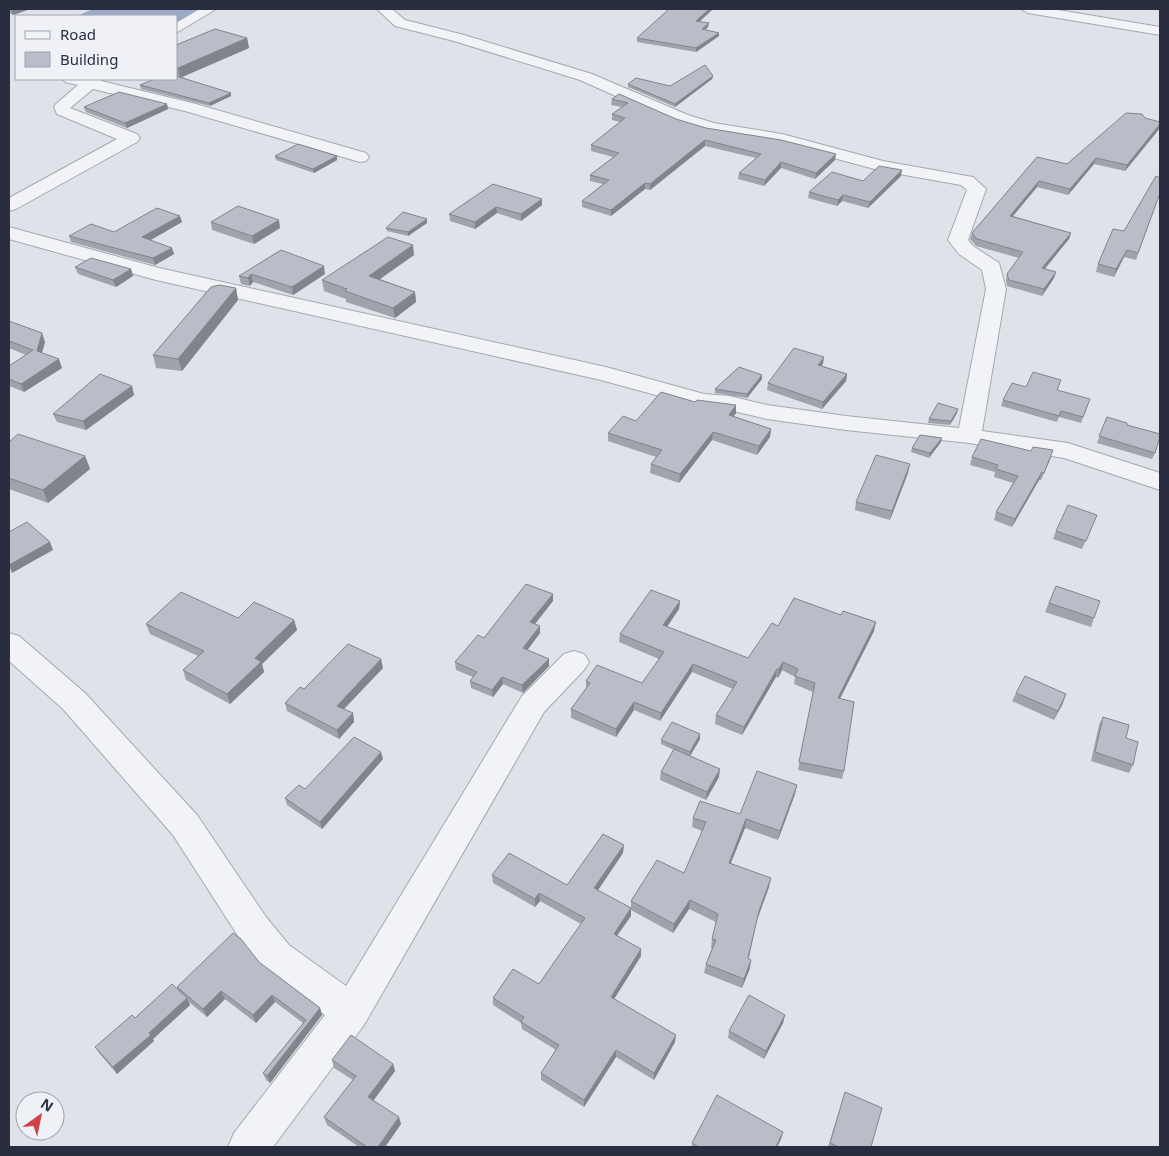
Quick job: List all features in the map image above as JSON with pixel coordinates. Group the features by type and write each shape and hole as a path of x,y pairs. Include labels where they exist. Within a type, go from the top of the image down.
{"street":[{"path":"178,28 209,9"},
{"path":"384,9 400,23 459,38 586,77 649,102 682,120 712,128 782,138 882,166 967,180 977,189 958,240 966,250 992,267 996,289 969,436"},
{"path":"1028,9 1160,31"},
{"path":"9,205 131,138 63,111 62,107 93,80 360,157"},
{"path":"9,233 156,274 231,289 606,374 703,401 729,403 767,412 846,424 969,436 1068,451 1160,482"},
{"path":"9,644 74,701 184,825 253,928 276,957 350,1012"},
{"path":"248,1147 350,1012 533,704 574,662"}],"water":[{"path":"93,9 195,9 197,12 178,26 178,15 79,15"}],"building":[{"path":"669,9 709,9 696,21 709,23 702,29 719,33 696,48 637,38"},
{"path":"215,29 247,38 178,68 178,44"},
{"path":"705,65 713,76 675,104 628,84 636,78 670,86"},
{"path":"178,77 231,93 209,103 140,85 152,80 178,80"},
{"path":"119,92 167,104 125,123 84,107"},
{"path":"619,94 676,119 706,128 781,140 836,154 816,173 781,162 765,180 739,173 761,154 705,140 650,184 645,183 611,210 582,201 609,180 590,175 619,153 591,145 625,118 612,114 628,103 612,99"},
{"path":"1126,113 1142,114 1145,118 1160,122 1127,165 1096,158 1070,189 1039,181 1010,216 1071,233 1042,268 1056,272 1044,289 1009,280 1007,274 1023,252 977,239 972,233 1037,157 1067,164"},
{"path":"298,144 337,156 313,169 275,156"},
{"path":"879,166 902,170 870,202 843,195 838,200 809,192 832,172 863,181"},
{"path":"1156,176 1160,178 1160,193 1138,253 1127,250 1116,269 1098,264 1113,229 1124,231"},
{"path":"493,184 542,199 521,214 496,207 475,222 449,214"},
{"path":"238,206 279,220 252,236 211,222"},
{"path":"157,208 180,216 142,237 172,248 153,258 69,236 91,224 114,232"},
{"path":"403,212 427,219 408,232 386,228"},
{"path":"388,237 413,245 369,276 415,292 393,308 345,291 347,289 322,280"},
{"path":"281,250 324,266 292,287 251,274 248,278 239,276"},
{"path":"91,258 131,269 113,280 75,267"},
{"path":"219,285 236,288 178,359 153,355 211,287"},
{"path":"9,321 42,333 37,351 59,359 21,384 9,379 9,366 33,350 9,341"},
{"path":"794,348 824,357 818,365 847,374 823,402 768,383"},
{"path":"739,367 762,375 747,394 715,389"},
{"path":"1033,372 1061,380 1057,390 1090,399 1083,417 1061,411 1059,416 1003,400 1012,383 1026,387"},
{"path":"100,374 132,386 83,421 53,414"},
{"path":"661,392 695,402 697,400 736,405 729,415 771,429 759,446 713,432 680,474 651,464 662,450 608,433 623,416 636,421"},
{"path":"938,403 958,409 951,421 929,419"},
{"path":"1107,417 1127,423 1127,425 1160,434 1155,453 1099,436"},
{"path":"18,434 85,456 43,490 9,478 9,442"},
{"path":"920,435 942,438 930,453 912,448"},
{"path":"981,439 1031,451 1033,447 1053,450 1044,473 1042,472 1015,519 996,512 1018,476 996,469 998,465 972,457"},
{"path":"876,455 910,464 892,511 856,502"},
{"path":"1068,505 1097,515 1086,541 1056,531"},
{"path":"27,522 50,542 9,565 9,532"},
{"path":"526,584 553,594 530,622 540,626 523,648 549,659 522,685 502,677 492,690 470,681 477,672 455,662 478,635 484,638"},
{"path":"1056,586 1100,601 1094,618 1049,603"},
{"path":"651,590 680,601 663,625 748,658 772,623 778,626 794,598 841,615 843,611 876,622 838,698 854,702 844,771 799,762 815,683 795,676 798,669 783,662 779,669 777,669 744,727 716,715 737,682 693,664 661,713 634,702 616,729 571,709 590,683 586,681 597,665 642,683 664,652 620,634"},
{"path":"181,592 238,618 254,602 294,620 255,658 261,662 227,694 183,670 204,651 146,624"},
{"path":"348,644 381,659 337,706 353,713 337,730 285,703 300,687 304,689"},
{"path":"1025,676 1066,694 1058,711 1016,693"},
{"path":"1103,717 1129,725 1126,738 1138,742 1133,765 1095,752"},
{"path":"672,722 700,734 690,752 661,740"},
{"path":"354,737 381,752 320,822 285,798 299,785 305,789"},
{"path":"674,749 720,769 707,792 661,772"},
{"path":"757,771 797,785 780,831 746,819 729,863 771,878 759,911 748,958 751,960 744,979 706,964 716,940 712,939 718,914 690,900 674,924 631,901 657,860 684,873 706,822 693,818 700,801 740,814"},
{"path":"603,834 624,845 594,888 631,908 614,934 641,949 611,997 676,1035 654,1073 616,1050 584,1100 541,1073 559,1045 521,1022 524,1017 493,998 513,969 539,984 585,918 539,893 535,899 492,875 509,853 567,885"},
{"path":"233,933 241,939 259,962 320,1008 267,1076 263,1073 306,1020 272,995 253,1015 221,991 203,1009 177,987"},
{"path":"172,984 187,998 149,1033 151,1035 113,1067 95,1047 132,1015 135,1018"},
{"path":"749,995 785,1015 766,1051 729,1031"},
{"path":"351,1035 393,1064 368,1097 399,1117 378,1147 367,1147 324,1117 356,1076 332,1060"},
{"path":"845,1092 882,1108 871,1147 839,1147 830,1143"},
{"path":"717,1095 783,1132 776,1147 699,1147 692,1143"}]}
